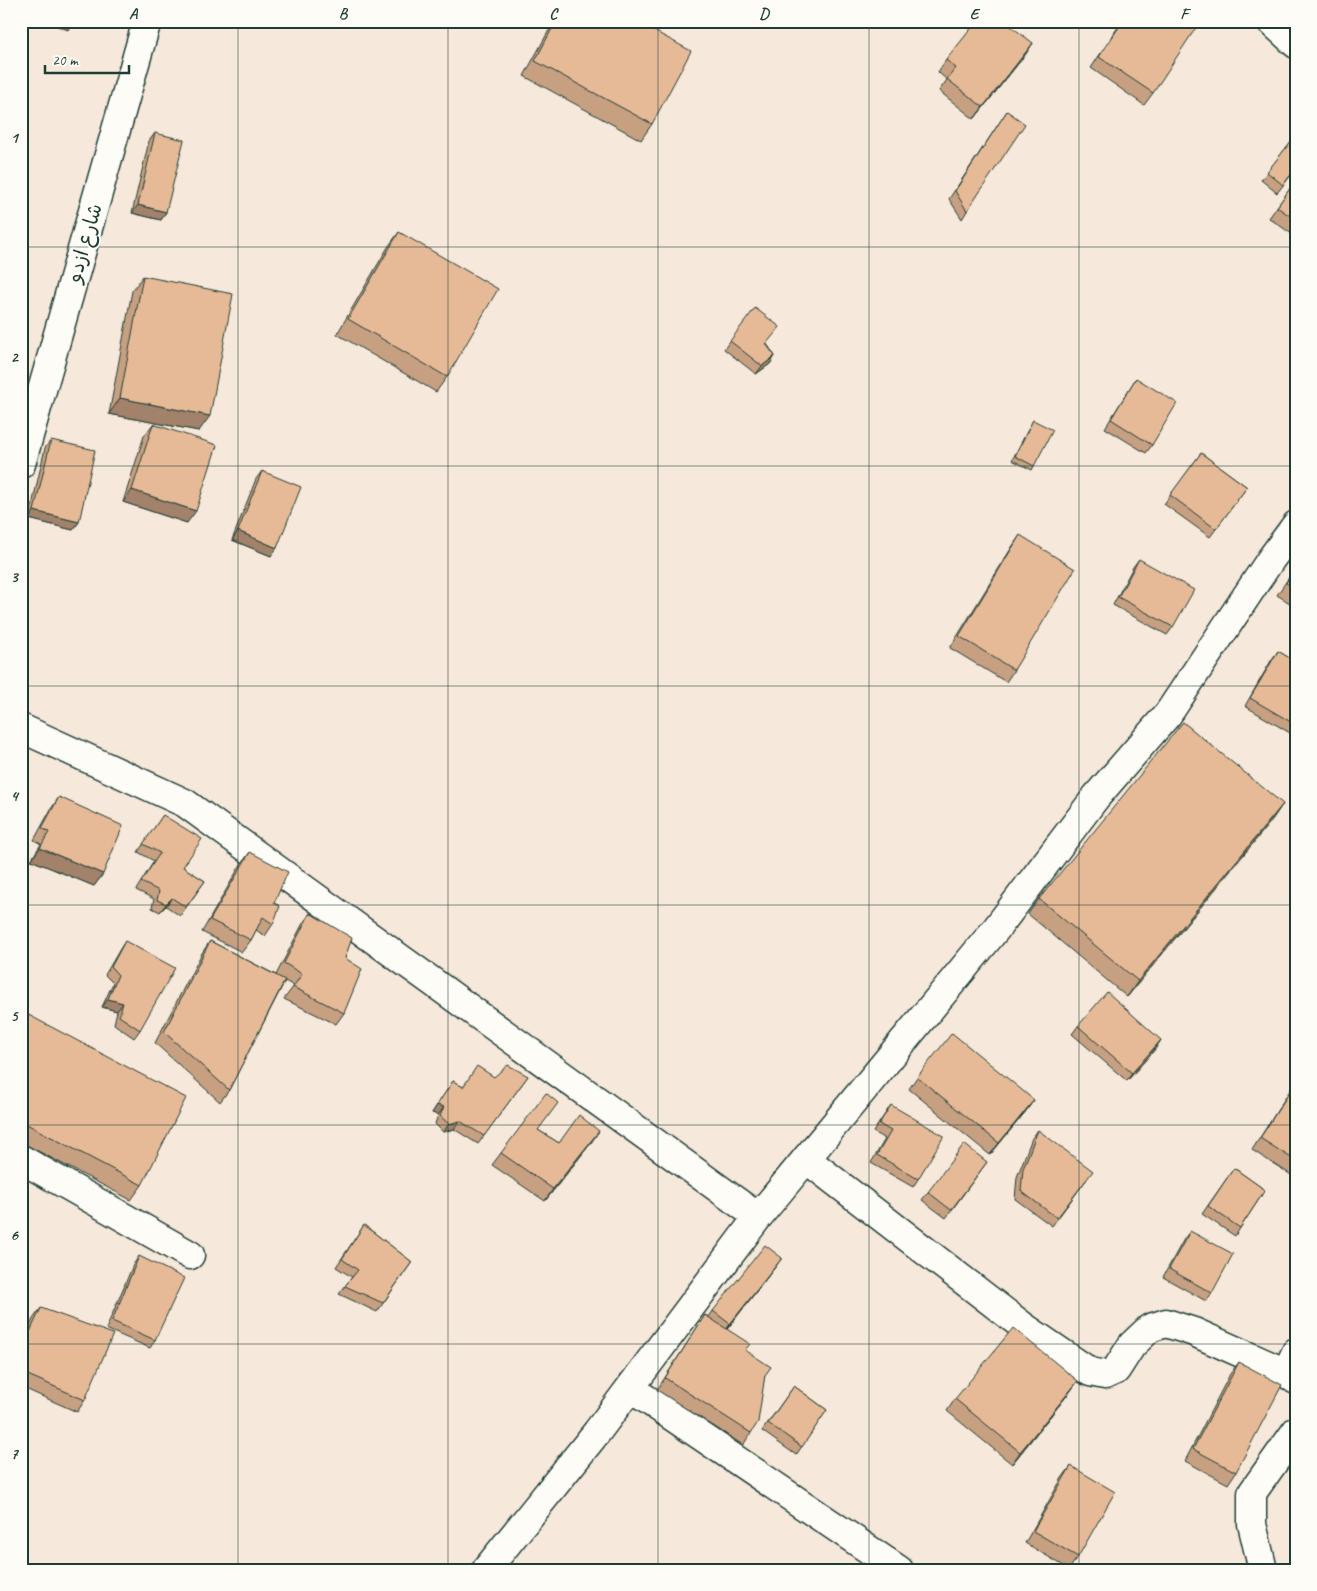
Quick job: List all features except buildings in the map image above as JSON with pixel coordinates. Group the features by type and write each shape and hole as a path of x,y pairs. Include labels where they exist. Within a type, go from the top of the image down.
{"street":[{"name":"شارع ازدو","path":"21,464 147,21"},
{"path":"486,1570 597,1432 758,1216 996,929 1096,798 1168,714 1271,559 1296,525"},
{"path":"21,728 185,803 758,1216"},
{"path":"21,1158 190,1255"},
{"path":"806,1158 1024,1327 1090,1372 1105,1375 1116,1370 1132,1346 1150,1328 1166,1324 1194,1332 1293,1368"},
{"path":"630,1388 899,1570"},
{"path":"1263,1570 1252,1524 1252,1493 1296,1430"}]}
